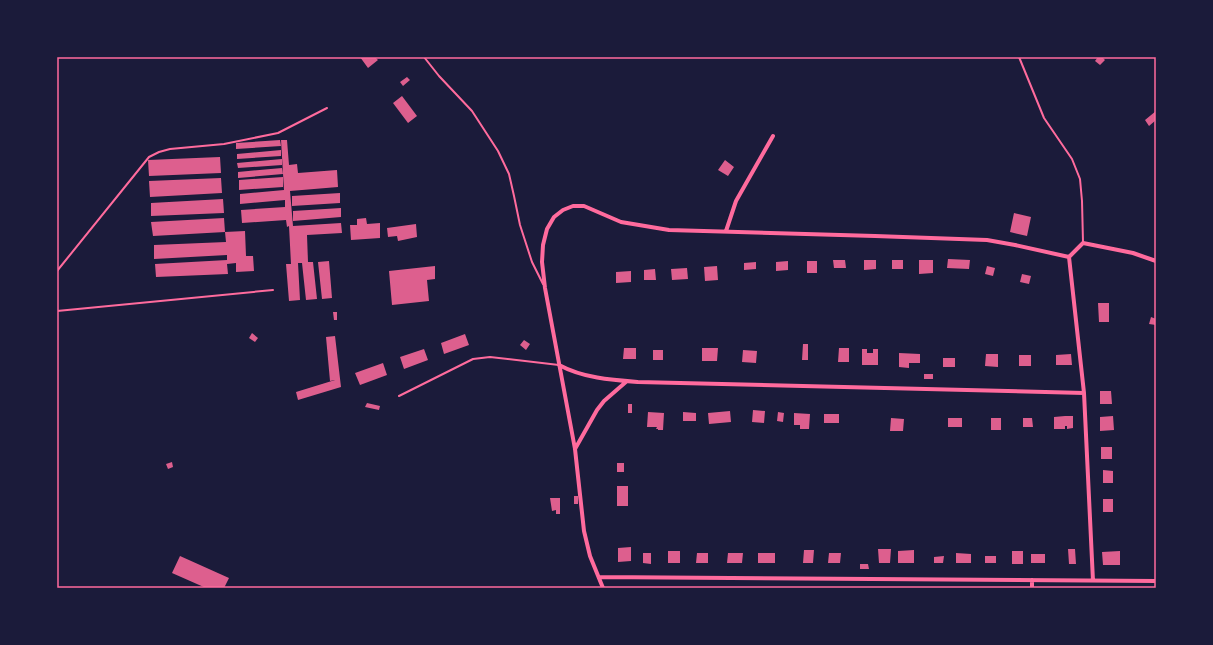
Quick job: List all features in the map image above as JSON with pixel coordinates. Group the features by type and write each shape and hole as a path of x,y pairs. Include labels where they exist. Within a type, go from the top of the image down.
{"street":[{"path":"726,232 736,201 773,136"},
{"path":"603,588 590,556 584,531 575,449 545,288 542,262 543,244 547,230 554,217 563,210 573,206 584,206 621,222 669,230 987,240 1069,257"},
{"path":"1069,257 1083,243 1133,253 1156,261"},
{"path":"1069,257 1084,393 1093,581"},
{"path":"559,365 569,371 582,375 627,381 1084,393"},
{"path":"575,449 597,410 627,381"},
{"path":"599,577 1156,581"},
{"path":"1032,580 1032,588"}],"lane":[{"path":"424,57 472,112 498,151 508,174 520,225 532,262 545,288"},
{"path":"1019,57 1044,118 1072,159 1080,179 1083,243"},
{"path":"57,271 149,157 170,149 224,144 278,133 327,108"},
{"path":"57,311 273,290"},
{"path":"399,396 473,358 490,357 559,365"}],"building":[{"path":"360,57 375,57 378,60 368,68"},
{"path":"1098,57 1102,57 1105,60 1100,65 1095,61"},
{"path":"407,77 410,80 403,86 400,82"},
{"path":"402,96 417,116 408,123 393,103"},
{"path":"1156,111 1156,120 1149,126 1145,120"},
{"path":"280,140 281,146 236,149 236,143"},
{"path":"281,140 287,140 289,165 297,164 298,173 337,170 338,187 290,191 293,226 341,223 342,233 307,235 308,262 313,262 317,299 306,300 302,263 298,263 300,300 289,301 286,264 291,264 289,226 287,227 286,220 242,223 241,210 285,207 285,200 240,204 240,194 284,190"},
{"path":"281,150 281,156 237,159 237,154"},
{"path":"220,157 221,173 149,176 148,160"},
{"path":"282,159 282,165 238,168 237,163"},
{"path":"725,160 734,167 728,176 718,170"},
{"path":"282,168 283,174 238,178 238,172"},
{"path":"283,177 283,187 239,190 239,180"},
{"path":"221,178 222,193 150,197 149,181"},
{"path":"340,193 340,203 292,206 292,196"},
{"path":"223,199 224,213 151,216 151,203"},
{"path":"341,208 341,217 293,221 293,211"},
{"path":"1014,213 1031,217 1027,236 1010,232"},
{"path":"224,218 225,232 153,236 151,222"},
{"path":"366,218 367,224 380,223 380,238 351,240 350,225 357,225 357,219"},
{"path":"416,224 417,237 398,241 397,236 388,237 387,228"},
{"path":"245,231 246,256 253,256 254,271 236,272 236,263 227,264 228,274 156,277 155,264 227,260 227,255 154,259 154,245 226,242 225,232"},
{"path":"948,259 970,260 969,269 947,268"},
{"path":"833,260 845,260 846,268 834,268"},
{"path":"864,260 876,260 876,269 864,270"},
{"path":"892,260 903,260 903,269 892,269"},
{"path":"919,260 933,260 933,273 919,274"},
{"path":"329,261 332,298 322,299 318,262"},
{"path":"788,261 788,270 776,271 776,262"},
{"path":"807,261 817,261 817,273 807,273"},
{"path":"756,262 756,269 744,270 744,263"},
{"path":"435,266 435,279 427,280 429,301 392,305 389,271"},
{"path":"717,266 718,280 705,281 704,267"},
{"path":"987,266 995,268 993,276 985,274"},
{"path":"687,268 688,279 672,280 671,269"},
{"path":"655,269 656,280 644,280 644,270"},
{"path":"631,271 631,282 616,283 616,272"},
{"path":"1022,274 1031,276 1029,284 1020,282"},
{"path":"1098,303 1109,303 1109,322 1099,322"},
{"path":"333,312 337,312 337,320 334,320"},
{"path":"1151,317 1156,319 1156,325 1149,324"},
{"path":"252,333 258,338 255,342 249,338"},
{"path":"465,334 469,345 444,354 441,343"},
{"path":"335,336 341,387 298,400 296,392 335,380 330,381 326,337"},
{"path":"524,340 530,344 526,350 520,345"},
{"path":"803,344 808,344 808,360 802,360"},
{"path":"624,348 636,348 636,359 623,359"},
{"path":"702,348 718,348 717,361 702,361"},
{"path":"839,348 849,348 849,362 838,362"},
{"path":"424,349 428,360 404,369 400,357"},
{"path":"862,349 867,349 867,353 873,353 873,349 878,349 878,365 862,365"},
{"path":"653,350 663,350 663,360 653,360"},
{"path":"743,350 757,351 756,363 742,362"},
{"path":"899,353 920,354 920,363 909,363 909,368 899,367"},
{"path":"986,354 998,354 998,367 985,366"},
{"path":"1071,354 1072,365 1056,365 1056,355"},
{"path":"1019,355 1031,355 1031,366 1019,366"},
{"path":"943,358 955,358 955,367 943,367"},
{"path":"383,363 387,375 360,385 355,373"},
{"path":"924,374 933,374 933,379 924,379"},
{"path":"1100,391 1111,391 1112,404 1100,404"},
{"path":"367,403 380,406 379,410 365,407"},
{"path":"628,404 632,404 632,413 628,413"},
{"path":"753,410 765,411 764,423 752,422"},
{"path":"730,411 731,422 709,424 708,413"},
{"path":"648,412 664,413 663,430 656,429 657,427 647,427"},
{"path":"683,412 696,413 696,421 683,421"},
{"path":"778,412 784,413 783,422 777,421"},
{"path":"794,413 810,414 809,429 800,429 800,425 794,425"},
{"path":"824,414 839,414 839,423 824,423"},
{"path":"1073,416 1073,428 1067,429 1067,426 1065,426 1065,429 1054,429 1054,417"},
{"path":"1113,416 1114,430 1100,431 1100,417"},
{"path":"891,418 904,419 903,431 890,431"},
{"path":"948,418 962,418 962,427 948,427"},
{"path":"991,418 1001,418 1001,430 991,430"},
{"path":"1023,418 1032,418 1033,427 1023,427"},
{"path":"1101,447 1112,447 1112,459 1101,459"},
{"path":"172,462 173,467 168,469 166,464"},
{"path":"617,463 624,463 624,472 617,472"},
{"path":"1103,470 1113,471 1113,483 1103,483"},
{"path":"617,486 628,486 628,506 617,506"},
{"path":"574,496 578,496 578,504 574,504"},
{"path":"550,498 560,498 560,514 556,514 556,510 552,511"},
{"path":"1103,499 1113,499 1113,512 1103,512"},
{"path":"631,547 631,561 618,562 618,548"},
{"path":"878,549 891,549 890,563 879,563"},
{"path":"1068,549 1075,549 1076,564 1069,564"},
{"path":"804,550 814,550 813,563 803,563"},
{"path":"914,550 914,563 898,563 898,551"},
{"path":"668,551 680,551 680,563 668,563"},
{"path":"1012,551 1023,551 1023,564 1012,564"},
{"path":"1120,551 1120,565 1103,565 1102,552"},
{"path":"643,553 651,553 651,564 643,563"},
{"path":"697,553 708,553 708,563 696,563"},
{"path":"728,553 743,553 742,563 727,563"},
{"path":"758,553 775,553 775,563 758,563"},
{"path":"829,553 841,553 840,563 828,563"},
{"path":"956,553 971,554 971,563 956,563"},
{"path":"1031,554 1045,554 1045,563 1031,563"},
{"path":"180,556 229,578 224,588 206,588 172,573"},
{"path":"944,556 943,563 934,563 934,557"},
{"path":"985,556 996,556 996,563 985,563"},
{"path":"860,564 868,564 869,569 860,569"}]}
